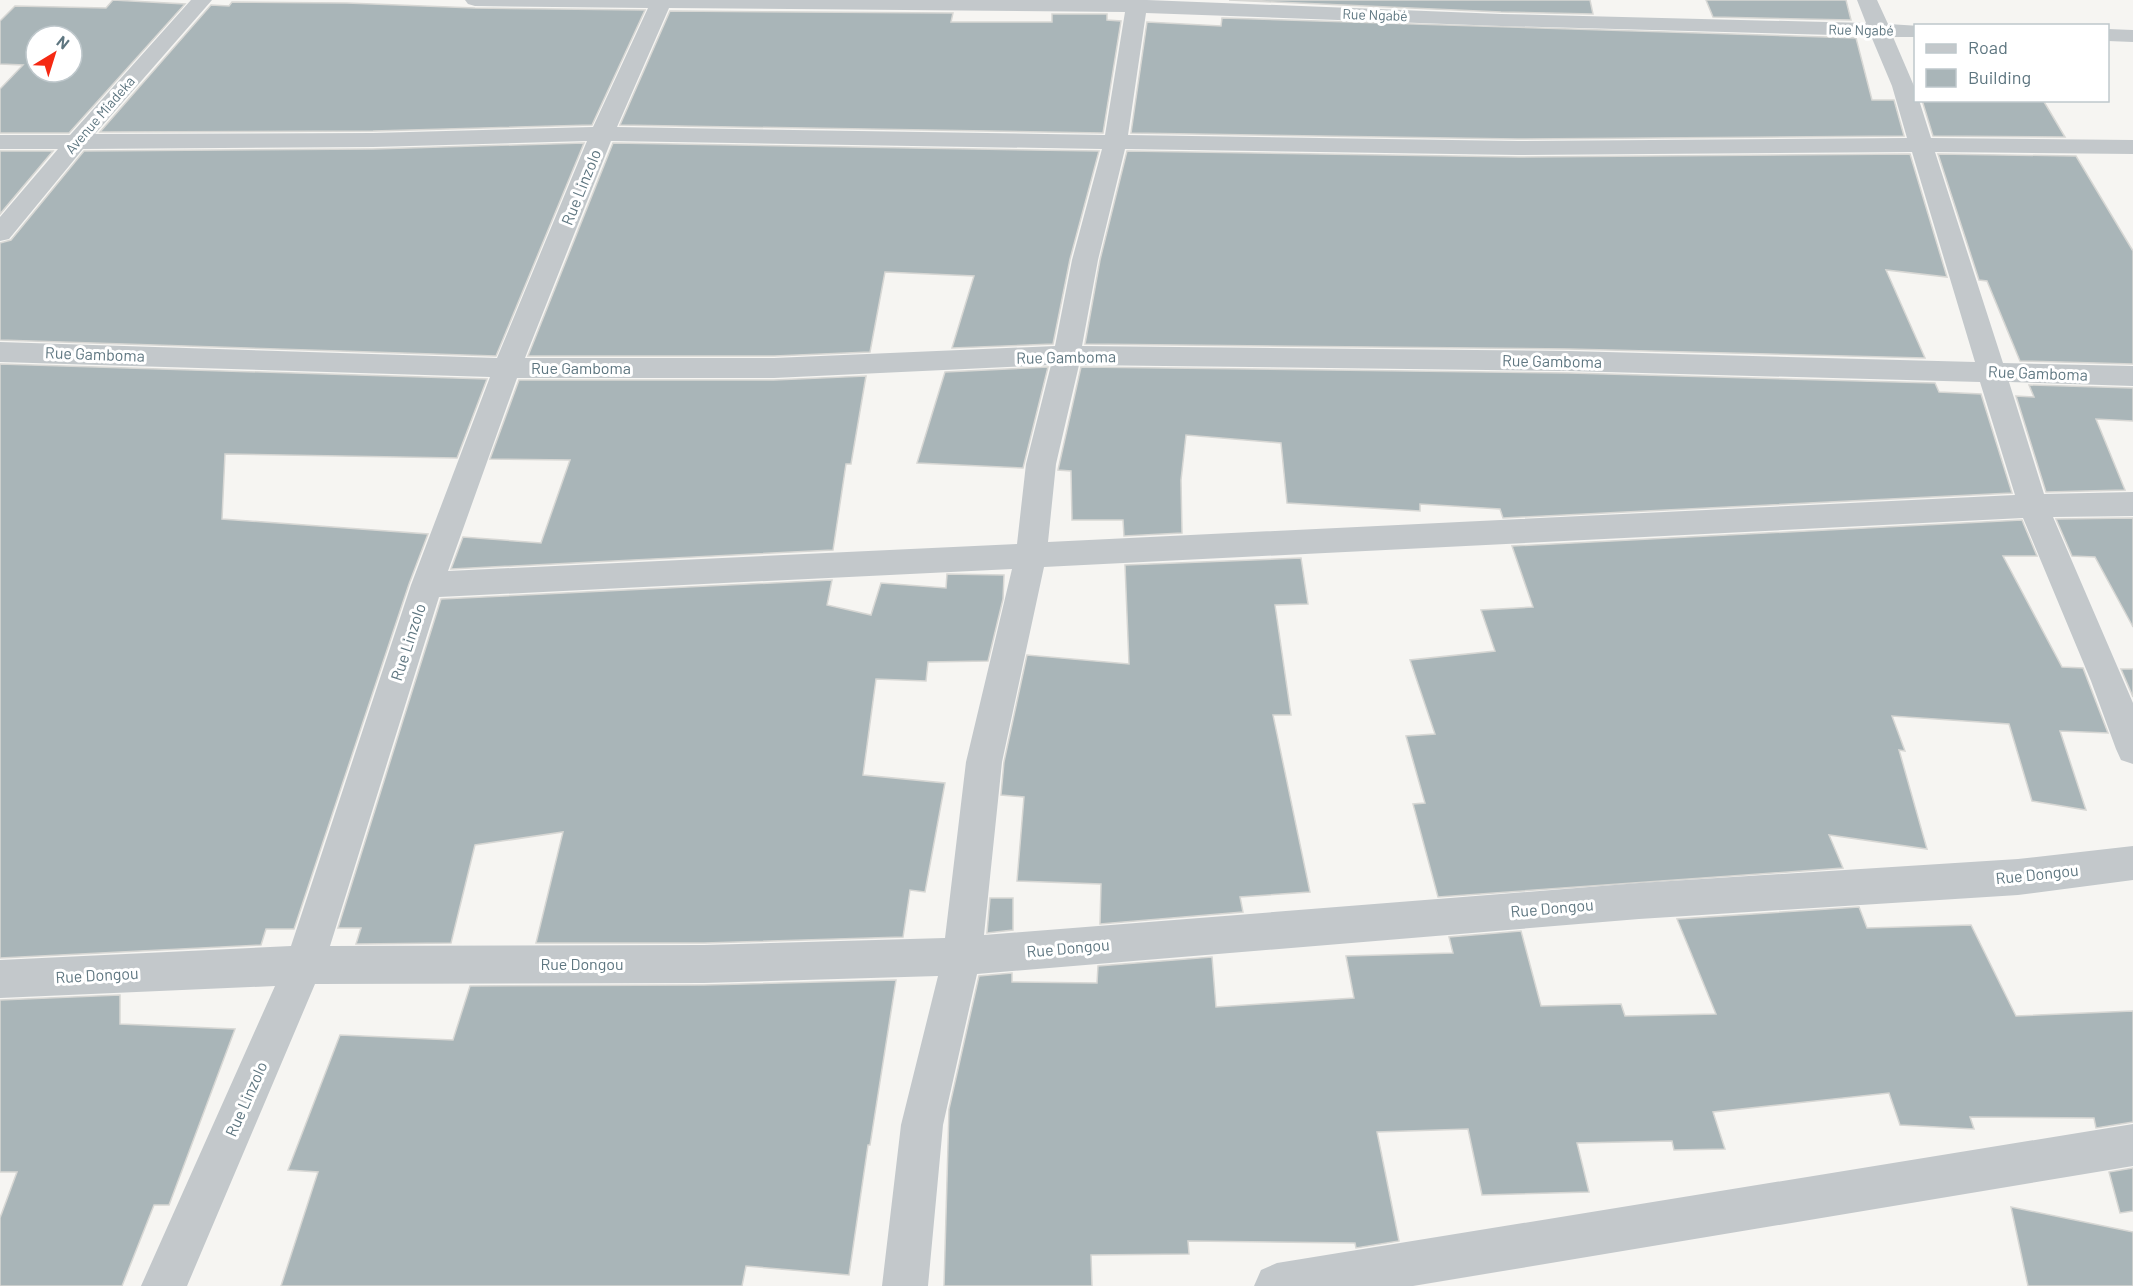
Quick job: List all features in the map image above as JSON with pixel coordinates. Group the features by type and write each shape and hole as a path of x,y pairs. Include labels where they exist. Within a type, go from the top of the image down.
{"street":[{"name":"Avenue Miadeka","path":"0,233 76,142 202,0"},
{"name":"Rue Ngabé","path":"474,0 1136,3 1513,21 1914,32"},
{"path":"1867,0 1903,86 1919,145 1993,371 2033,506 2108,681 2133,749"},
{"name":"Rue Linzolo","path":"164,1286 304,965 427,585 507,368 603,134 661,1"},
{"path":"904,1286 922,1125 962,956 984,762 1031,554 1041,464 1067,355 1084,260 1115,143 1136,3"},
{"path":"2109,35 2133,36"},
{"path":"0,142 373,140 603,134 1518,148 1919,145 2133,147"},
{"name":"Rue Gamboma","path":"0,352 507,368 774,368 1067,355 1569,361 2133,376"},
{"path":"427,585 2033,506 2133,504"},
{"name":"Rue Dongou","path":"0,979 304,965 704,964 962,956 1639,901 2018,877 2133,862"},
{"path":"1277,1286 2133,1145"}],"building":[{"path":"113,0 185,4 69,133 0,133 0,89 23,65 0,64 0,21 15,6 106,8"},
{"path":"1229,0 1590,0 1593,14 1501,12"},
{"path":"1706,0 1846,0 1851,20 1713,17"},
{"path":"232,2 645,10 592,125 373,131 100,132 211,5 229,6"},
{"path":"670,11 953,13 951,22 1052,22 1052,14 1107,14 1107,20 1121,21 1103,133 620,125"},
{"path":"1222,18 1856,38 1872,100 1894,100 1904,136 1518,139 1131,133 1147,22 1221,26"},
{"path":"1923,102 2044,102 2065,137 1933,136"},
{"path":"584,143 496,356 0,340 0,243 11,240 84,151 373,149"},
{"path":"613,143 1099,151 1070,259 1053,344 952,348 974,276 885,272 870,352 774,356 528,356"},
{"path":"0,151 53,151 0,214"},
{"path":"1127,151 1518,157 1910,154 1947,277 1886,270 1925,358 1569,349 1085,344 1100,260"},
{"path":"1938,154 2076,156 2133,251 2133,364 2020,361 1987,281 1979,280"},
{"path":"0,364 487,379 457,458 225,454 222,519 428,534 409,584 294,929 266,929 261,945 0,958"},
{"path":"1048,367 1023,468 917,463 945,372"},
{"path":"1081,367 1569,373 1935,383 1939,392 1981,394 2012,493 1503,518 1500,509 1420,504 1420,511 1287,503 1281,443 1186,435 1181,480 1182,533 1124,536 1123,520 1072,520 1071,471 1058,470"},
{"path":"866,376 851,464 846,464 833,550 451,569 463,537 541,543 570,460 490,459 519,380 774,380"},
{"path":"2029,385 2133,388 2133,421 2096,419 2125,490 2046,492 2016,396 2034,397"},
{"path":"2133,518 2133,627 2095,557 2072,556 2056,519"},
{"path":"2022,520 2037,556 2003,556 2062,667 2083,668 2108,733 2060,731 2086,810 2032,801 2009,724 1892,716 1905,751 1899,750 1927,849 1829,835 1843,868 1438,897 1413,804 1425,803 1406,736 1435,734 1410,660 1495,651 1481,610 1533,607 1512,546"},
{"path":"1301,558 1308,604 1275,605 1291,715 1273,715 1310,892 1240,897 1243,912 1100,924 1101,884 1017,881 1024,797 1001,795 1004,762 1027,655 1129,664 1125,565"},
{"path":"947,574 1004,575 1003,599 988,661 928,662 926,681 876,679 863,775 945,783 925,892 910,890 903,937 704,943 536,943 563,832 475,845 451,943 356,944 361,928 338,928 441,599 832,580 827,605 871,615 881,583 946,588"},
{"path":"2121,669 2133,669 2133,697"},
{"path":"990,898 1013,898 1013,930 987,933"},
{"path":"1859,907 1867,928 1971,925 2016,1016 2133,1011 2133,1122 2096,1128 2094,1118 1970,1117 1974,1129 1900,1125 1889,1093 1713,1112 1725,1149 1674,1150 1672,1141 1577,1143 1589,1192 1482,1195 1468,1129 1377,1132 1399,1241 1356,1248 1355,1243 1188,1241 1189,1254 1091,1255 1092,1286 944,1286 949,1109 979,976 1012,973 1012,982 1097,983 1098,966 1212,957 1216,1007 1354,998 1346,956 1453,953 1449,937 1521,931 1541,1006 1621,1004 1625,1016 1716,1014 1677,919"},
{"path":"896,980 849,1275 746,1266 742,1286 281,1286 318,1172 288,1170 340,1035 453,1040 470,986 704,985"},
{"path":"120,995 120,1024 235,1029 169,1205 154,1205 122,1286 0,1286 0,1218 17,1172 0,1172 0,1000"},
{"path":"2133,1168 2133,1211 2120,1213 2109,1172"},
{"path":"2011,1207 2133,1232 2133,1286 2028,1286"}]}
